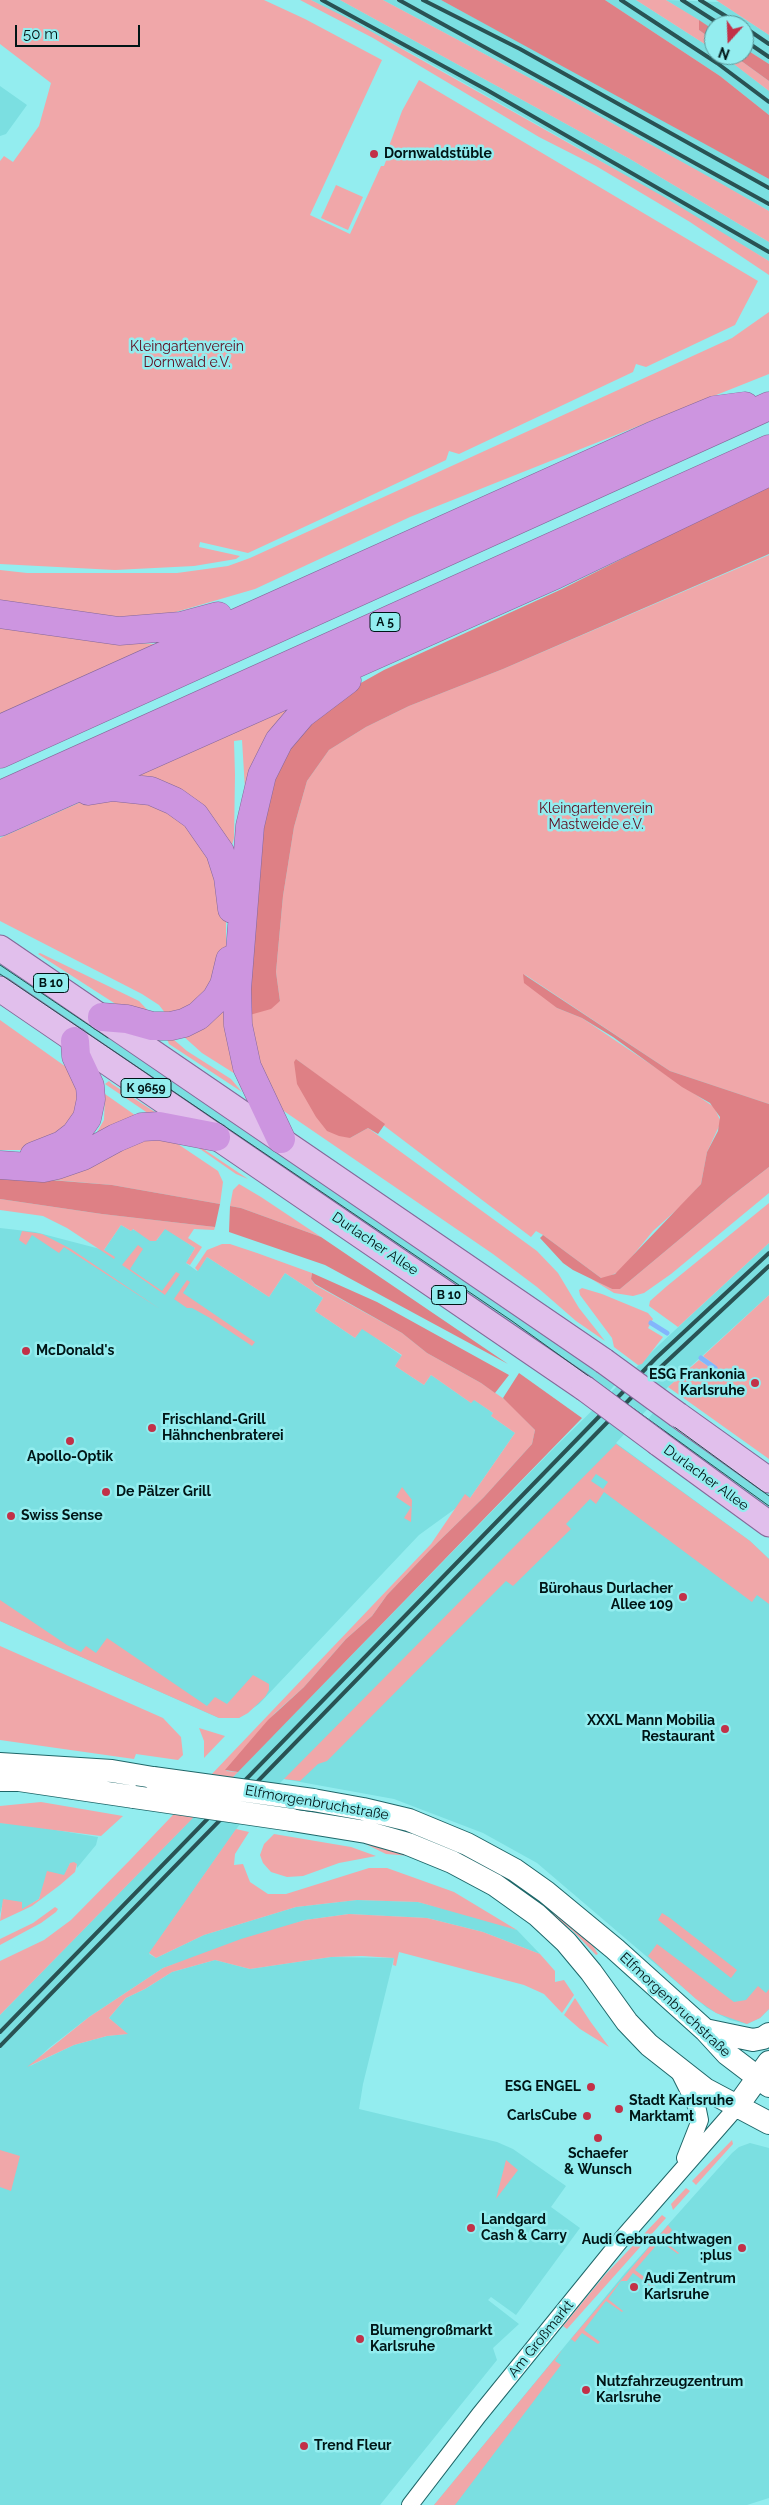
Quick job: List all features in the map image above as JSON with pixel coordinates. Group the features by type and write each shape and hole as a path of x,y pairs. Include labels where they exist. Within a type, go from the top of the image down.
{"highway":[{"path":"0,729 617,451 715,410 769,405"},
{"path":"0,754 456,550 769,405"},
{"name":"A 5","path":"0,796 769,449"},
{"path":"0,822 555,575 769,472"},
{"path":"0,614 119,631 158,630 206,620 308,589"},
{"path":"281,1139 247,1067 238,1025 238,989 247,854 255,800 269,759 279,741 291,726 319,700 392,646"},
{"path":"48,800 113,787 151,791 174,801 194,816 210,835 220,852 228,877 232,903 229,968 224,985 208,1008 184,1023 167,1027 152,1026 127,1019 102,1017"},
{"path":"0,1156 40,1155 62,1145 76,1135 82,1126 87,1118 91,1099 90,1086 76,1056 75,1041"},
{"path":"0,1165 43,1168 57,1165 142,1127 159,1126 216,1137"}],"main road":[{"name":"B 10","path":"0,948 604,1361 769,1480"},
{"name":"Durlacher Allee","path":"0,989 584,1388 769,1524"},
{"name":"Elfmorgenbruchstraße","path":"0,1764 112,1771 312,1800 409,1820 495,1858 546,1892 615,1949 705,2030 727,2054 766,2079"},
{"name":"Elfmorgenbruchstraße","path":"0,1780 19,1780 366,1832 408,1844 452,1862 495,1885 537,1914 556,1931 592,1972 627,2022 677,2068 736,2108 769,2124"},
{"path":"705,2030 753,2040 763,2038 769,2034"},
{"name":"Am Großmarkt","path":"736,2108 766,2079"}],"street":[{"name":"Am Großmarkt","path":"675,2176 691,2147 700,2120 697,2107 677,2068"},
{"name":"Am Großmarkt","path":"410,2505 479,2415 675,2176 736,2108"}],"shaded area":[{"path":"311,0 340,0 630,159 769,242 769,261 575,146 420,58"},
{"path":"383,0 441,0 589,79 769,179 769,211 556,92"},
{"path":"441,0 605,0 720,76 769,115 769,179"},
{"path":"605,0 636,0 704,44 704,65 735,65 769,91 769,115 720,76"},
{"path":"666,0 719,2 739,15 704,15 704,24"},
{"path":"699,20 704,23 704,34 699,30"},
{"path":"754,25 769,35 769,64 754,54"},
{"path":"754,54 769,64 769,81 747,65 754,65"},
{"path":"0,86 27,105 6,134 0,136"},
{"path":"769,485 769,554 503,669 409,706 366,727 329,750 307,781 294,827 283,896 276,972 280,1001 271,1009 246,1016 255,861 273,775 305,727 359,684 384,670 562,589"},
{"path":"0,959 618,1381 607,1394 0,980"},
{"path":"523,974 670,1071 769,1104 769,1167 620,1289 612,1289 573,1270 563,1263 540,1238 543,1235 601,1278 615,1274 701,1184 707,1152 718,1131 720,1117 710,1103 682,1087 613,1037 582,1018 557,1008 524,983"},
{"path":"296,1059 385,1124 378,1134 368,1128 350,1138 327,1131 316,1117 297,1084 294,1062"},
{"path":"0,1176 112,1185 220,1204 215,1227 102,1214 0,1199"},
{"path":"230,1206 241,1208 321,1237 508,1364 325,1265 229,1232"},
{"path":"121,1225 131,1231 132,1229 157,1240 165,1228 195,1248 186,1263 197,1271 207,1257 269,1297 285,1273 323,1298 315,1311 355,1338 362,1328 402,1356 395,1366 424,1385 431,1375 471,1403 473,1399 493,1413 491,1416 515,1433 470,1498 419,1535 259,1704 239,1718 219,1718 0,1621 0,1228 35,1232 104,1250"},
{"path":"769,1243 769,1295 668,1387 616,1443 750,1541 769,1559 769,2009 760,2018 747,2024 730,2020 707,2008 537,1863 483,1833 394,1799 284,1779 242,1821 149,1954 156,1958 204,1935 296,1907 357,1900 418,1902 490,1921 517,1930 540,1954 483,1932 427,1918 349,1914 305,1920 163,1968 89,2017 49,2048 30,2066 74,2045 107,2036 127,2034 109,2018 126,1998 145,1989 172,1972 215,1960 250,1969 331,1957 394,1958 363,2084 359,2109 497,2142 513,2149 566,2186 551,2207 580,2228 516,2315 491,2297 488,2300 519,2324 493,2348 497,2360 380,2505 0,2505 0,2015 555,1447 660,1344"},
{"path":"312,1273 377,1302 509,1375 495,1393 481,1383 427,1353 402,1333 315,1284 311,1279"},
{"path":"519,1373 582,1418 238,1772 225,1770 268,1720 304,1687 346,1639 372,1616 387,1595 484,1497 532,1444 535,1430 503,1398"},
{"path":"656,1409 769,1492 769,1513 646,1422"},
{"path":"0,1823 20,1824 98,1837 96,1845 77,1868 77,1864 70,1863 65,1875 42,1891 39,1899 22,1910 4,1899 0,1914"},
{"path":"750,2143 769,2148 769,2498 747,2505 434,2505 625,2273 732,2153 739,2147"}],"green space":[{"name":"Kleingartenverein Dornwald e.V.","path":"0,0 264,0 305,19 382,60 310,215 350,234 381,166 384,166 387,158 385,157 402,111 419,80 758,281 735,325 646,367 636,364 633,372 459,454 449,451 446,460 317,521 248,553 200,542 199,547 240,556 236,559 194,566 115,570 0,564 0,161 4,156 13,162 39,126 51,83 0,44"},
{"path":"300,0 311,0 349,19 664,197 769,261 769,275 690,222 596,166 539,137 373,38"},
{"path":"340,0 383,0 556,92 720,183 769,211 769,242 630,159"},
{"path":"636,0 666,0 699,20 699,30 704,34 704,44"},
{"path":"716,0 769,0 769,35 754,25 754,15 739,15"},
{"path":"735,65 747,65 769,81 769,91"},
{"path":"336,185 363,197 348,230 321,218"},
{"path":"769,312 769,374 410,517 255,589 169,614 120,619 0,604 0,570 27,573 177,573 228,566 250,558 732,338"},
{"name":"Kleingartenverein Mastweide e.V.","path":"769,555 769,1104 670,1071 524,974 557,1008 582,1018 714,1107 721,1122 707,1152 701,1184 682,1205 653,1231 620,1271 606,1278 601,1278 543,1235 536,1231 531,1237 296,1059 350,1138 368,1128 537,1251 558,1273 579,1308 605,1341 576,1321 537,1287 493,1254 275,1105 262,1084 246,1016 280,1001 276,972 283,896 294,827 307,781 329,750 366,727 409,706 503,669"},
{"path":"0,624 133,643 158,644 0,719"},
{"path":"291,706 266,736 245,789 242,740 234,741 234,838 232,845 137,777 135,772"},
{"path":"145,797 201,834 226,906 226,953 210,996 169,1018 159,1005 142,994 0,921 0,838 90,798"},
{"path":"40,953 139,1001 156,1019 128,1012 38,954"},
{"path":"224,1009 240,1077 202,1053 182,1035"},
{"path":"0,1020 76,1074 80,1079 77,1122 28,1150 0,1150"},
{"path":"167,1039 173,1039 187,1051 231,1079 242,1092 169,1044"},
{"path":"109,1081 158,1114 155,1118 105,1084"},
{"path":"105,1094 142,1120 93,1139 104,1120"},
{"path":"163,1134 218,1171 223,1182 220,1204 112,1185 18,1177"},
{"path":"190,1142 202,1148 248,1179 236,1174"},
{"path":"769,1167 769,1193 671,1274 644,1293 633,1296 614,1293 590,1278 612,1289 620,1289"},
{"path":"239,1184 321,1237 241,1208 230,1206 233,1190"},
{"path":"0,1199 102,1214 215,1227 214,1230 194,1229 188,1238 202,1247 190,1265 186,1263 195,1248 165,1229 156,1241 150,1241 133,1229 131,1231 121,1225 104,1250 115,1257 114,1259 67,1228 43,1216 0,1210"},
{"path":"769,1203 769,1243 678,1327 649,1306 650,1301 667,1286"},
{"path":"22,1231 42,1234 71,1249 160,1309 64,1247 59,1253 32,1235 26,1245 19,1240"},
{"path":"222,1244 230,1244 312,1273 311,1279 315,1285 402,1333 427,1353 481,1383 507,1401 535,1430 532,1444 484,1497 387,1595 372,1616 346,1639 304,1687 275,1713 226,1771 238,1772 0,2015 0,1961 44,1940 71,1920 130,1860 431,1544 465,1494 470,1498 515,1433 491,1416 493,1413 474,1400 471,1403 431,1375 424,1385 395,1366 402,1355 362,1329 355,1338 315,1311 323,1298 285,1273 269,1297 207,1257 198,1271 195,1268 207,1250"},
{"path":"138,1245 143,1249 130,1269 162,1291 176,1272 180,1274 165,1295 122,1265"},
{"path":"187,1280 190,1282 183,1293 255,1342 252,1346 210,1318 192,1308 187,1308 174,1299"},
{"path":"582,1288 648,1313 653,1319 648,1328 663,1337 642,1364 638,1365 614,1347 612,1338 580,1295 579,1290"},
{"path":"769,1295 769,1459 668,1387 699,1360 714,1370 716,1366 703,1356"},
{"path":"616,1444 750,1541 769,1559 769,1604 757,1595 752,1602 604,1492 596,1504 590,1499 566,1524 571,1529 513,1586 506,1581 327,1761 318,1764 300,1781 284,1779","holes":["596,1474 608,1482 603,1489 591,1481"]},
{"path":"402,1487 412,1500 411,1522 404,1518 411,1507 396,1497"},
{"path":"0,1600 67,1645 81,1652 86,1646 96,1653 107,1638 207,1706 215,1697 227,1704 253,1675 269,1684 269,1690 265,1697 248,1713 239,1718 219,1718 0,1621"},
{"path":"0,1646 163,1718 181,1737 183,1755 178,1760 136,1754 134,1759 0,1740"},
{"path":"199,1728 225,1736 204,1758 204,1741"},
{"path":"41,1802 123,1816 101,1836 0,1823 0,1806"},
{"path":"305,1808 405,1829 485,1864 535,1895 590,1941 598,1954 596,1955 573,1931 530,1897 301,1811"},
{"path":"236,1829 249,1832 235,1854 234,1865 243,1864 250,1882 268,1894 286,1894 369,1868 387,1868 454,1892 517,1930 418,1902 357,1900 296,1907 204,1935 156,1958 149,1953"},
{"path":"274,1834 351,1847 376,1856 339,1863 303,1876 287,1877 271,1872 263,1863 260,1855 264,1844"},
{"path":"357,1840 411,1856 386,1854"},
{"path":"74,1862 77,1864 75,1872 60,1885 32,1906 0,1921 3,1899 22,1902 22,1909 39,1899 47,1871 64,1875 70,1863"},
{"path":"55,1907 58,1909 56,1912 41,1923 0,1945 0,1939 33,1923"},
{"path":"662,1913 737,1970 731,1978 658,1920"},
{"path":"349,1914 427,1918 483,1932 540,1954 555,1971 555,1982 564,1980 574,1995 562,2013 544,1994 524,1985 399,1952 396,1966 393,1965 394,1958 362,1956 331,1957 250,1969 215,1960 172,1972 145,1989 126,1998 109,2018 128,2034 107,2036 74,2045 27,2067 89,2017 163,1968 241,1939 305,1920"},
{"path":"657,1944 734,2002 746,2000 758,1986 766,1993 769,1989 769,2009 760,2018 747,2024 716,2013 696,1999 648,1956"},
{"path":"575,1998 609,2047 580,2029 564,2015"},
{"path":"732,2140 733,2144 696,2185 692,2181"},
{"path":"0,2150 20,2156 11,2191 0,2187"},
{"path":"506,2160 518,2170 496,2199"},
{"path":"686,2188 690,2191 673,2210 671,2204"},
{"path":"662,2215 666,2218 567,2329 563,2326 605,2275"},
{"path":"668,2225 672,2230 664,2241 679,2253 660,2241 635,2270 655,2285 653,2288 633,2273 627,2281 621,2281 608,2299 623,2311 606,2301 584,2330 600,2342 598,2344 582,2333 575,2342 571,2339"},
{"path":"562,2350 555,2361 561,2365 455,2505 434,2505"}],"waterway":[{"path":"651,1323 667,1333"},
{"path":"701,1358 715,1368"}],"tram line":[{"path":"0,965 108,1038"},
{"path":"0,974 512,1321 769,1506"},
{"path":"658,1415 769,1496"}],"railway":[{"path":"322,0 487,90 769,252"},
{"path":"399,0 769,204"},
{"path":"423,0 520,49 769,188"},
{"path":"621,0 717,63 769,102"},
{"path":"682,0 705,15"},
{"path":"700,0 724,15"},
{"path":"754,34 769,44"},
{"path":"754,47 769,57"},
{"path":"0,2032 656,1358 769,1253"},
{"path":"0,2046 663,1365 769,1266"}],"place":[{"name":"Dornwaldstüble","path":"374,154"},
{"name":"McDonald's","path":"26,1351"},
{"name":"ESG Frankonia Karlsruhe","path":"755,1383"},
{"name":"Frischland-Grill Hähnchenbraterei","path":"152,1428"},
{"name":"Apollo-Optik","path":"70,1441"},
{"name":"De Pälzer Grill","path":"106,1492"},
{"name":"Swiss Sense","path":"11,1516"},
{"name":"Bürohaus Durlacher Allee 109","path":"683,1597"},
{"name":"XXXL Mann Mobilia Restaurant","path":"725,1729"},
{"name":"ESG ENGEL","path":"591,2087"},
{"name":"Stadt Karlsruhe Marktamt","path":"619,2109"},
{"name":"CarlsCube","path":"587,2116"},
{"name":"Schaefer & Wunsch","path":"598,2138"},
{"name":"Landgard Cash & Carry","path":"471,2228"},
{"name":"Audi Gebrauchtwagen :plus","path":"742,2248"},
{"name":"Audi Zentrum Karlsruhe","path":"634,2287"},
{"name":"Blumengroßmarkt Karlsruhe","path":"360,2339"},
{"name":"Nutzfahrzeugzentrum Karlsruhe","path":"586,2390"},
{"name":"Trend Fleur","path":"304,2446"}]}
